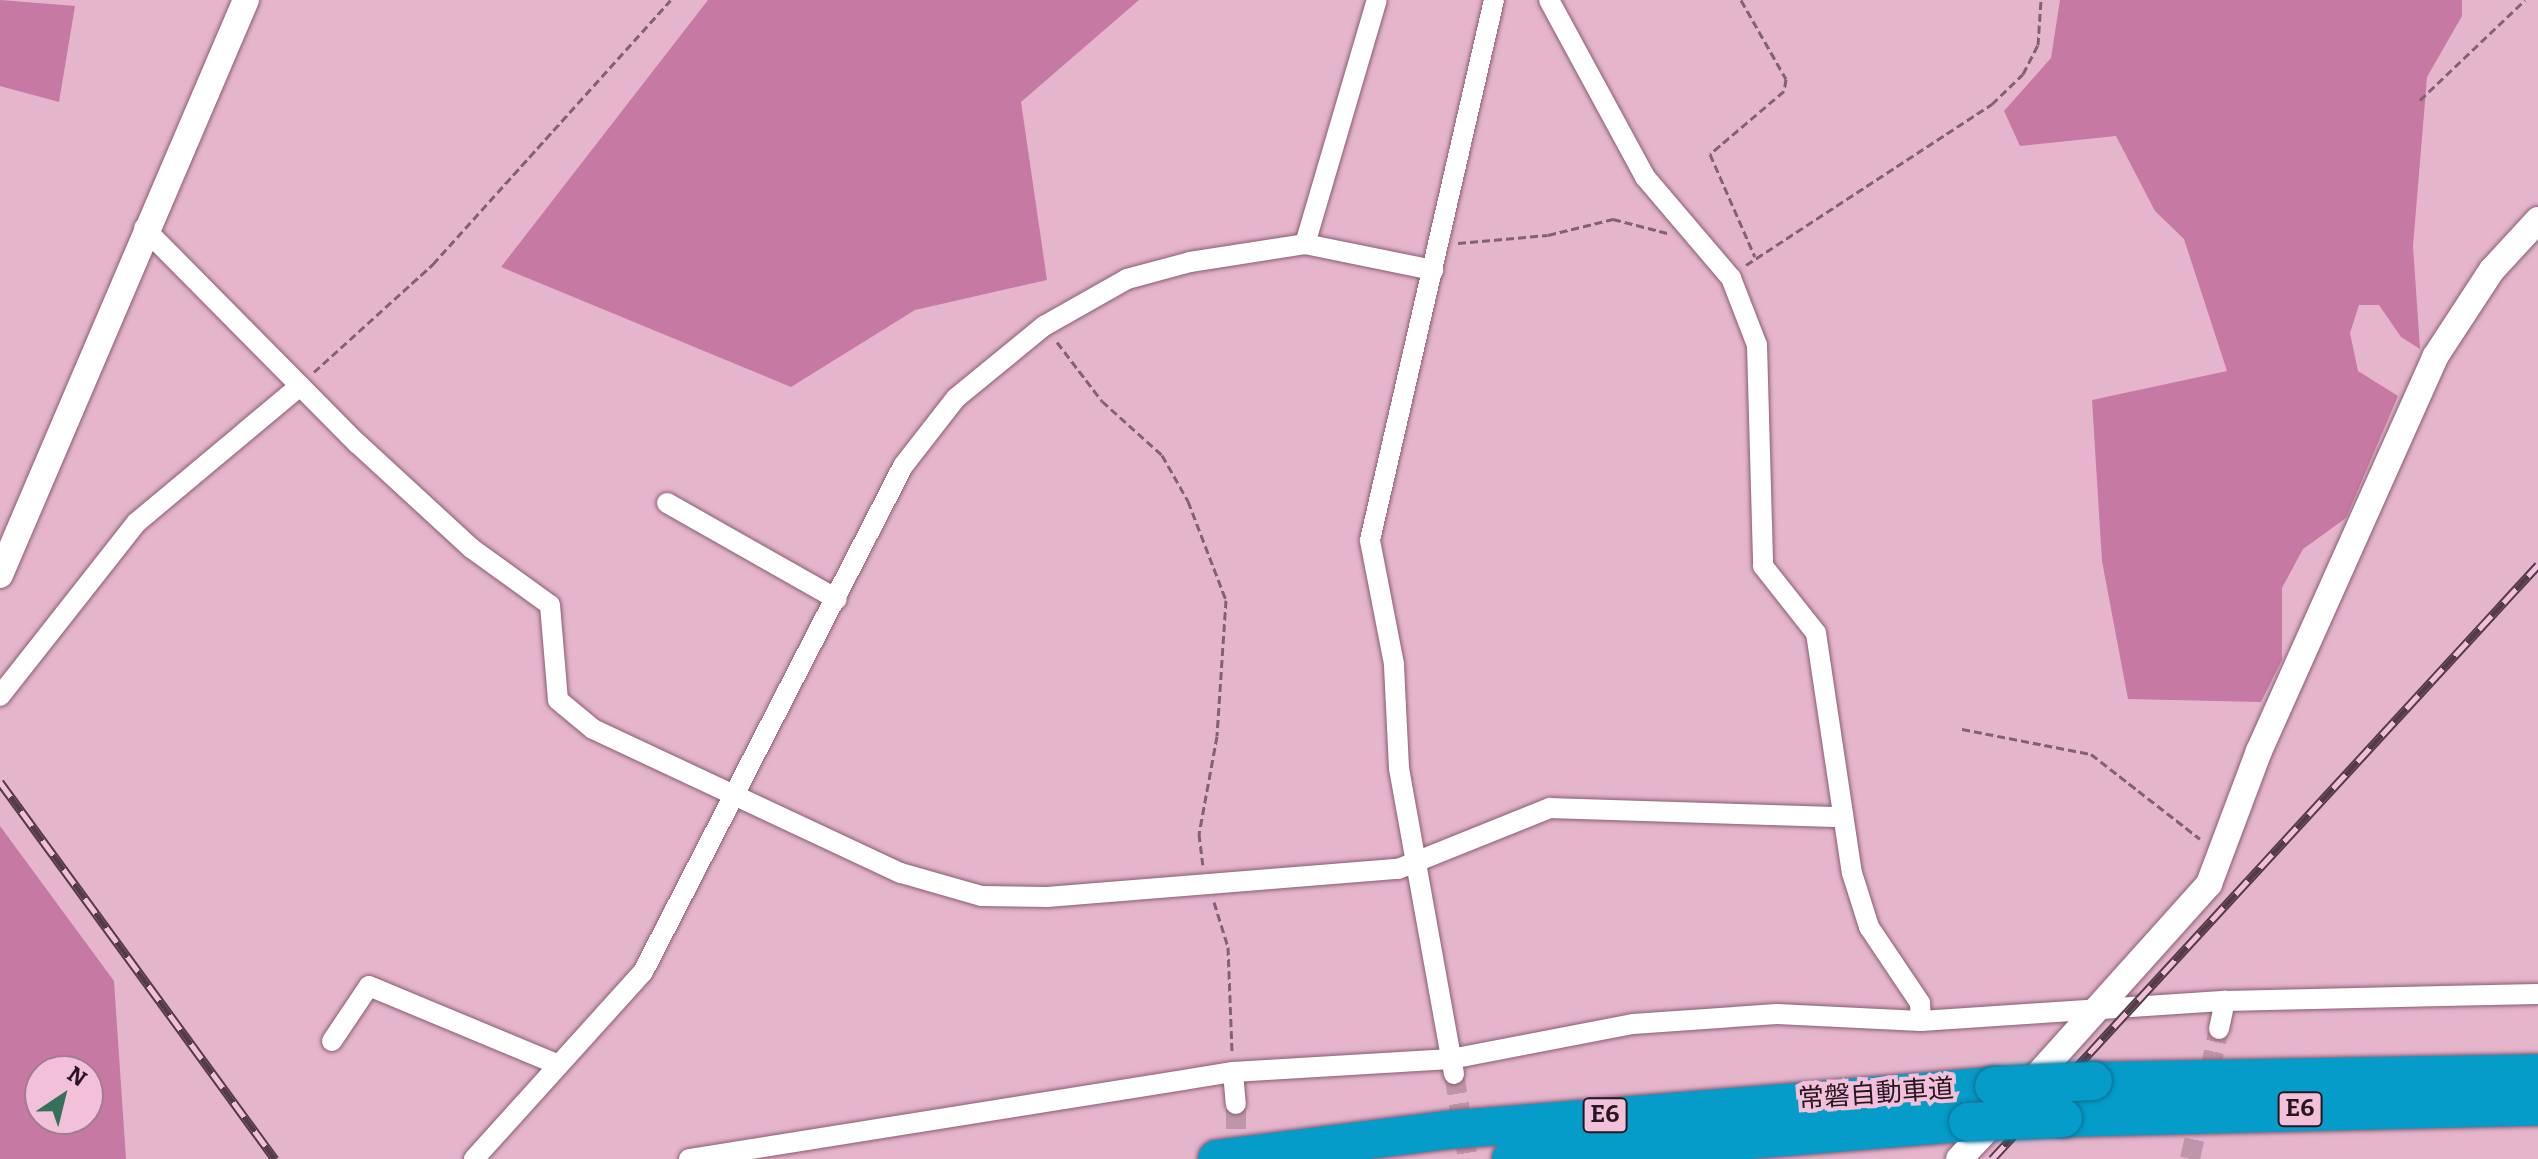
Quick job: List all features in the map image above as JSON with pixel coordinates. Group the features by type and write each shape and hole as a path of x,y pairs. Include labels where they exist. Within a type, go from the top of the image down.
{"highway":[{"name":"常磐自動車道","path":"1217,1159 1447,1130 1994,1086 2093,1081 2538,1073"},
{"name":"常磐自動車道","path":"1511,1159 1968,1122 2538,1106"}],"street":[{"path":"0,575 144,228 246,0"},
{"path":"1305,244 1377,0"},
{"path":"1452,1066 1418,860 1399,768 1394,664 1370,540 1494,0"},
{"path":"1549,0 1607,116 1686,232 1731,278 1757,345 1763,566 1816,633 1840,817 1869,927 1920,1003 1921,1021"},
{"path":"1959,1159 2184,918 2225,852 2259,751 2435,357 2492,270 2538,220"},
{"path":"144,228 300,386 471,548 550,605 558,700 593,729 901,873 982,896 1205,886 1398,869 1550,808 1840,817"},
{"path":"474,1159 556,1064 643,972 738,795 903,466 956,398 1044,326 1127,279 1245,248 1305,244 1433,270"},
{"path":"0,696 136,523 300,386"},
{"path":"667,503 837,599"},
{"path":"332,1041 369,986 556,1064"},
{"path":"689,1159 1233,1072 1452,1066 1633,1024 1777,1014 1921,1021 2225,1001 2538,994"},
{"path":"2219,1029 2225,1001"},
{"path":"1233,1072 1236,1104"}],"path":[{"path":"300,386 433,264 671,0"},
{"path":"1741,0 1786,79 1784,91 1710,154 1755,257"},
{"path":"1731,278 1755,257 1992,104 2023,74 2038,45 2041,0"},
{"path":"2420,100 2525,0"},
{"path":"1439,239 1548,235 1613,219 1686,232"},
{"path":"1044,326 1102,401 1162,455 1188,501 1226,600 1217,736 1199,834 1205,886 1228,947 1233,1072"},
{"path":"1962,729 2091,754 2225,852"}],"shaded area":[{"path":"0,0 75,6 59,102 0,86"},
{"path":"708,0 1139,0 1021,102 1047,280 915,310 791,387 501,267"},
{"path":"2060,0 2462,0 2462,16 2427,77 2413,246 2420,349 2401,337 2379,305 2359,305 2350,333 2358,371 2398,396 2346,518 2303,549 2282,588 2282,660 2261,702 2128,699 2102,561 2092,400 2227,371 2184,239 2155,211 2116,136 2020,146 2004,111 2051,58"},
{"path":"0,826 114,981 126,1159 0,1159"}],"tunnel":[{"path":"2190,1159 2219,1029"},
{"path":"1454,1074 1468,1159"},
{"path":"1236,1104 1236,1159"}],"railway":[{"path":"1992,1159 2538,565"},
{"path":"0,782 275,1159"}]}
